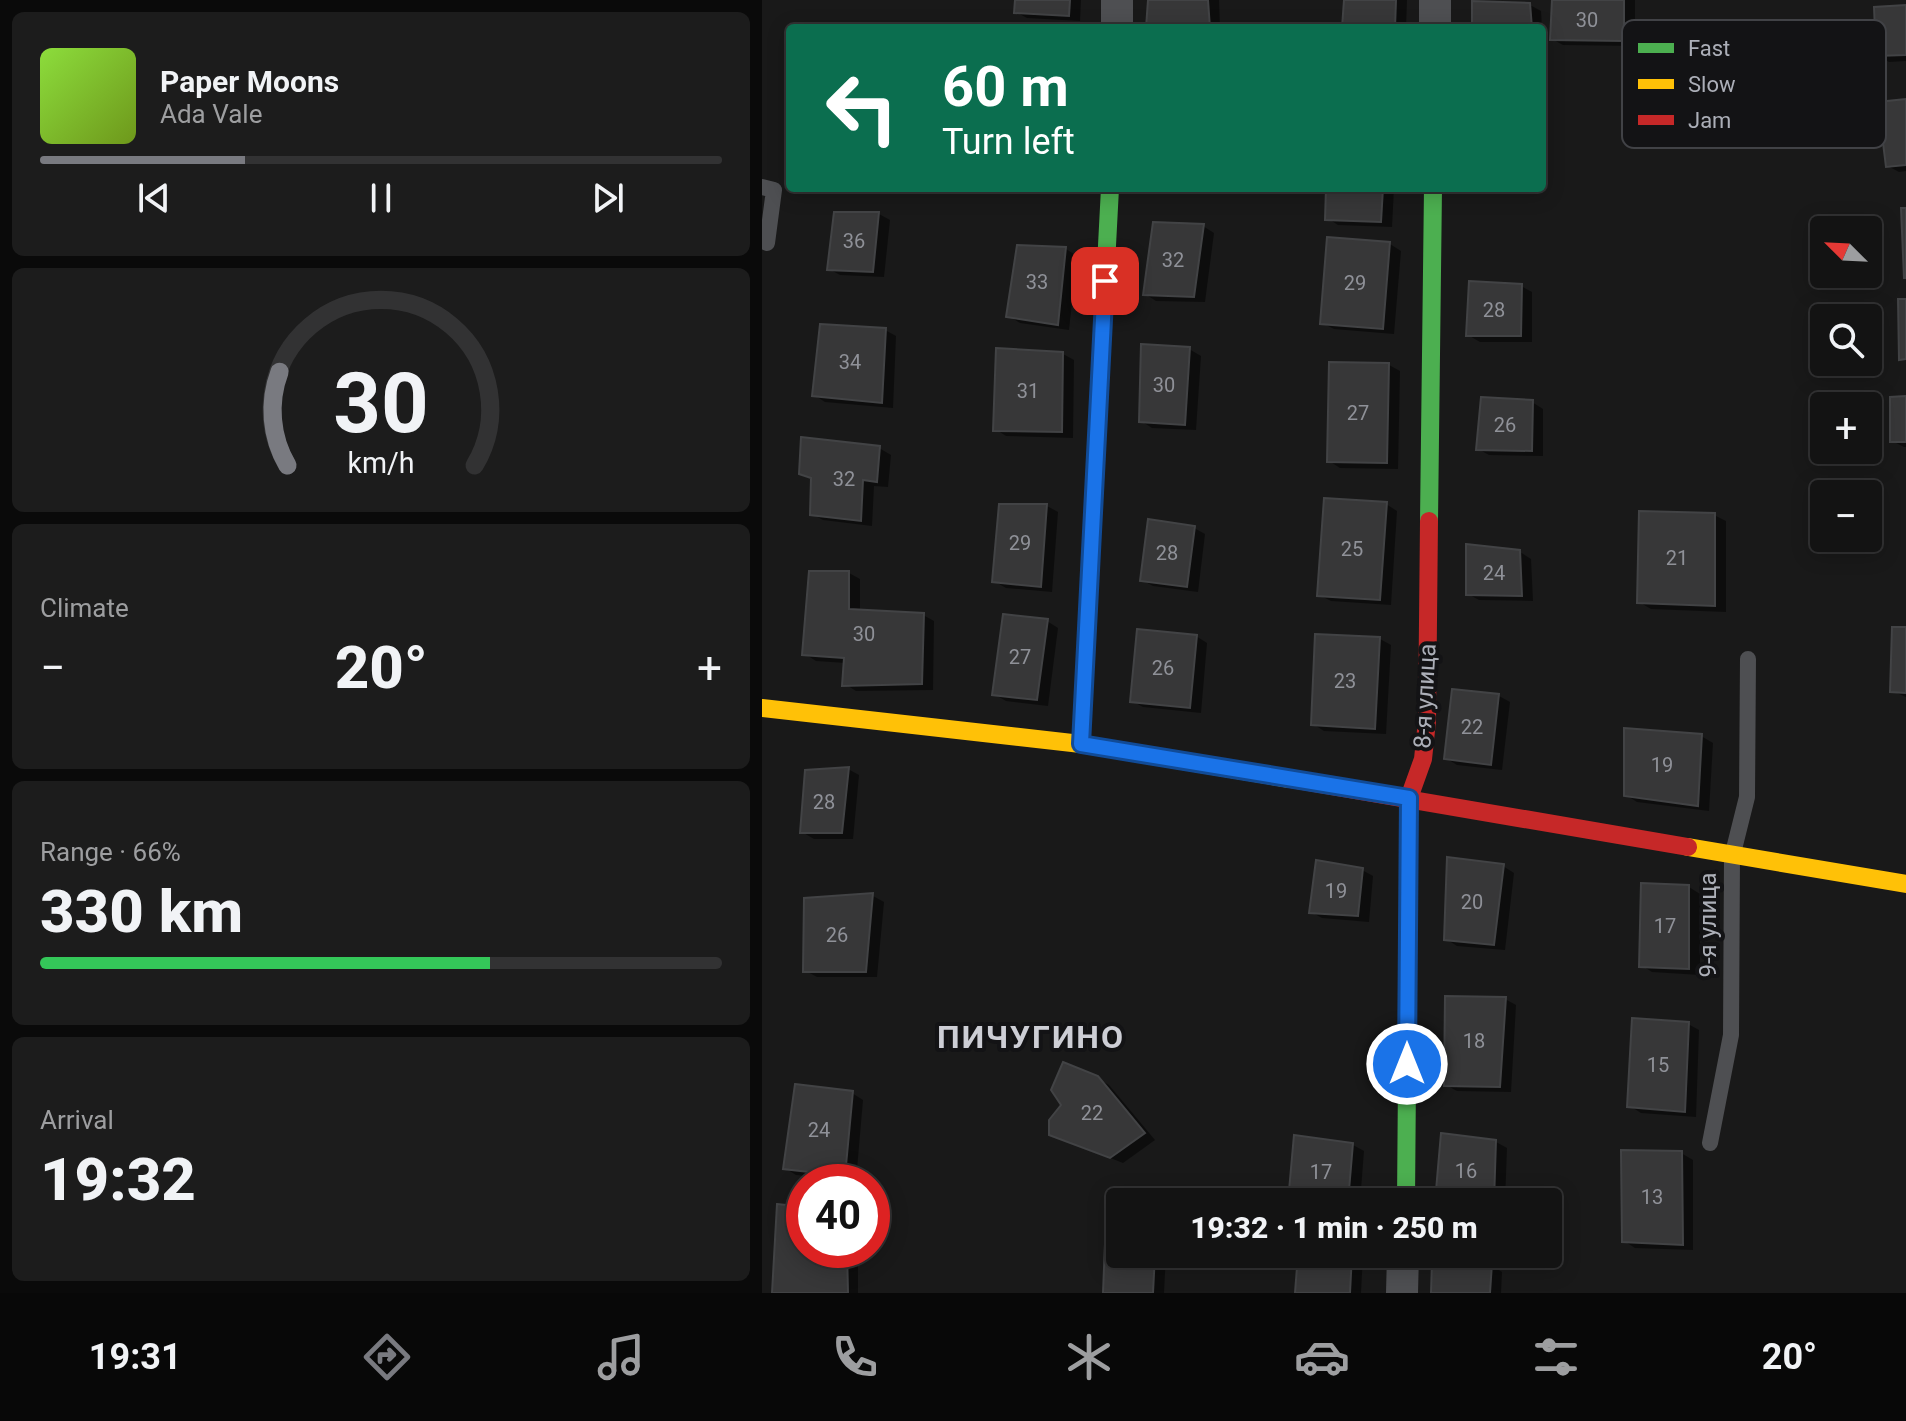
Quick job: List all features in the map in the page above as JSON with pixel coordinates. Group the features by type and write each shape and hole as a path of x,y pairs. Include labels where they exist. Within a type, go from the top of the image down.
{"street":[{"path":"1117,0 1117,24"},
{"path":"1435,0 1435,24"},
{"path":"1081,744 1110,192"},
{"name":"8-я улица","path":"1406,1188 1409,798 1423,759 1427,721 1433,192"},
{"path":"762,708 1081,744 1409,798 1732,857 1906,884"},
{"path":"1402,1293 1403,1268"}],"lane":[{"path":"762,187 774,190 767,243"},
{"name":"9-я улица","path":"1710,1143 1731,1035 1732,857 1747,797 1748,659"}],"building":[{"path":"1015,0 1070,0 1069,16 1014,13"},
{"path":"1148,0 1208,0 1210,24 1146,24"},
{"path":"1344,0 1396,0 1395,24 1342,24"},
{"path":"1552,0 1624,0 1622,41 1550,40"},
{"path":"1472,1 1530,3 1532,24 1472,24"},
{"path":"1906,5 1906,55 1886,56 1886,20 1875,20 1874,7"},
{"path":"1906,99 1906,165 1886,167 1886,101"},
{"path":"1326,192 1383,192 1381,222 1325,220"},
{"path":"1901,208 1906,208 1906,278 1904,278"},
{"path":"834,212 879,212 873,272 827,270"},
{"path":"1153,222 1204,224 1194,297 1143,295"},
{"path":"1327,237 1390,242 1383,329 1320,324"},
{"path":"1017,245 1066,247 1058,325 1006,317"},
{"path":"1469,281 1522,284 1521,336 1466,336"},
{"path":"1898,299 1906,299 1906,359 1899,360"},
{"path":"820,324 886,328 882,403 812,396"},
{"path":"1141,344 1190,347 1185,425 1139,422"},
{"path":"996,348 1063,352 1062,432 993,431"},
{"path":"1329,362 1389,363 1387,463 1327,462"},
{"path":"1906,396 1906,442 1890,442 1890,397"},
{"path":"1481,397 1533,400 1532,451 1476,450"},
{"path":"801,437 880,446 877,482 863,480 861,521 810,515 811,478 799,474"},
{"path":"1324,498 1387,502 1380,600 1317,596"},
{"path":"999,504 1047,504 1041,587 992,582"},
{"path":"1639,511 1715,513 1715,606 1637,603"},
{"path":"1148,519 1195,526 1187,587 1140,581"},
{"path":"1466,544 1520,550 1522,596 1466,595"},
{"path":"809,571 849,571 849,609 924,613 922,684 842,686 844,658 802,655"},
{"path":"1003,614 1048,619 1037,700 992,695"},
{"path":"1892,627 1906,627 1906,693 1890,692"},
{"path":"1137,629 1197,635 1190,708 1130,702"},
{"path":"1315,634 1380,637 1375,729 1311,725"},
{"path":"1452,689 1499,694 1491,765 1444,759"},
{"path":"1624,728 1702,734 1698,806 1624,796"},
{"path":"849,767 842,833 800,833 805,770"},
{"path":"1447,857 1504,864 1494,945 1444,940"},
{"path":"1316,860 1363,868 1358,916 1309,913"},
{"path":"1641,883 1689,885 1689,969 1639,967"},
{"path":"873,893 866,972 803,972 804,898"},
{"path":"1445,996 1506,997 1500,1087 1444,1086"},
{"path":"1632,1018 1689,1022 1685,1112 1627,1107"},
{"path":"1063,1062 1098,1076 1145,1133 1110,1158 1049,1135 1049,1120 1061,1105 1051,1090"},
{"path":"795,1084 853,1091 846,1164 786,1164 786,1169 783,1169"},
{"path":"1441,1133 1496,1140 1494,1188 1436,1188"},
{"path":"1294,1135 1353,1143 1349,1188 1289,1188"},
{"path":"1621,1150 1682,1151 1683,1245 1622,1242"},
{"path":"777,1204 786,1205 786,1268 847,1268 848,1293 772,1293"},
{"path":"1105,1243 1106,1268 1154,1268 1153,1293 1103,1293"},
{"path":"1297,1268 1351,1268 1350,1293 1295,1293"},
{"path":"1432,1268 1492,1268 1490,1293 1431,1293"}],"traffic: fast":[{"path":"1081,744 1110,192"},
{"path":"1429,521 1433,192"},
{"path":"1406,1188 1409,830"}],"traffic: slow":[{"path":"762,708 1081,744 1290,779"},
{"path":"1688,847 1906,884"}],"traffic: jam":[{"path":"1409,830 1409,798 1423,759 1427,721 1429,521"},
{"path":"1290,779 1688,847"}],"district":[{"name":"ПИЧУГИНО","path":"1031,1037"}],"route":[{"path":"1105,281 1081,744 1409,798 1407,1064"}]}
